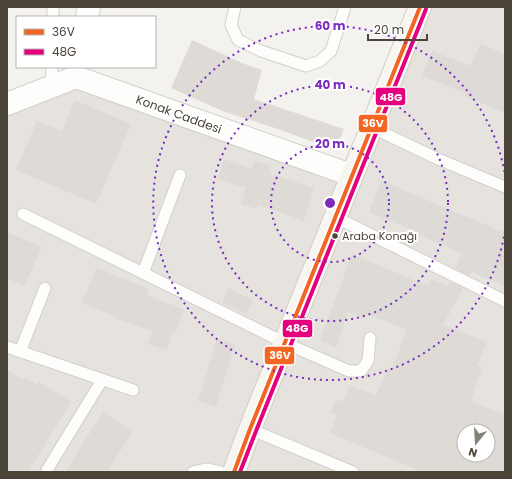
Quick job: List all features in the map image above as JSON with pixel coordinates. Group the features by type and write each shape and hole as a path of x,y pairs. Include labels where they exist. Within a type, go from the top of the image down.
{"main road":[{"path":"234,472 420,7"}],"street":[{"name":"Konak Caddesi","path":"7,104 51,77 77,72 352,175"}],"lane":[{"path":"235,7 231,26 238,40 261,51 306,66 320,61 330,51 345,7"},
{"path":"371,127 438,159 505,187"},
{"path":"143,273 180,175"},
{"path":"22,214 285,342 348,370 361,371 368,361 370,338"},
{"path":"335,217 505,301"},
{"path":"20,352 45,288"},
{"path":"7,347 133,390"},
{"path":"48,470 102,380"},
{"path":"250,429 353,472"},
{"path":"193,472 206,469 220,472"}],"shaded area":[{"path":"420,7 505,7 505,472 7,472 7,104 76,77 351,175"}],"building":[{"path":"192,40 242,63 262,70 254,99 344,129 335,150 275,128 225,112 171,88"},
{"path":"480,44 505,54 505,113 465,96 466,93 422,76 432,51 471,66"},
{"path":"75,100 131,124 96,204 16,170 37,121 62,131"},
{"path":"224,159 252,169 254,161 271,166 269,173 314,188 304,221 259,205 257,209 241,204 246,188 218,179"},
{"path":"382,181 505,233 505,286 472,272 470,276 455,269 462,253 369,212"},
{"path":"7,232 42,247 24,286 7,278"},
{"path":"352,254 428,286 431,279 448,286 450,282 463,288 443,325 487,342 477,365 482,367 471,401 505,415 505,472 422,472 330,433 337,415 330,413 336,399 343,402 350,386 376,395 389,367 392,368 407,330 368,314 366,319 347,312 336,348 320,341"},
{"path":"96,268 149,289 147,296 184,309 175,334 172,333 167,350 148,344 153,331 114,318 114,316 82,303"},
{"path":"228,288 253,300 246,314 222,303"},
{"path":"217,339 235,345 216,407 198,401"},
{"path":"7,370 23,380 25,377 37,385 39,382 71,401 28,472 7,472"},
{"path":"103,412 133,431 107,472 65,472"}],"transit line":[{"name":"36V","path":"234,472 420,7"},
{"name":"48G","path":"240,472 426,9"}],"place":[{"name":"Araba Konağı","path":"335,236"}]}
